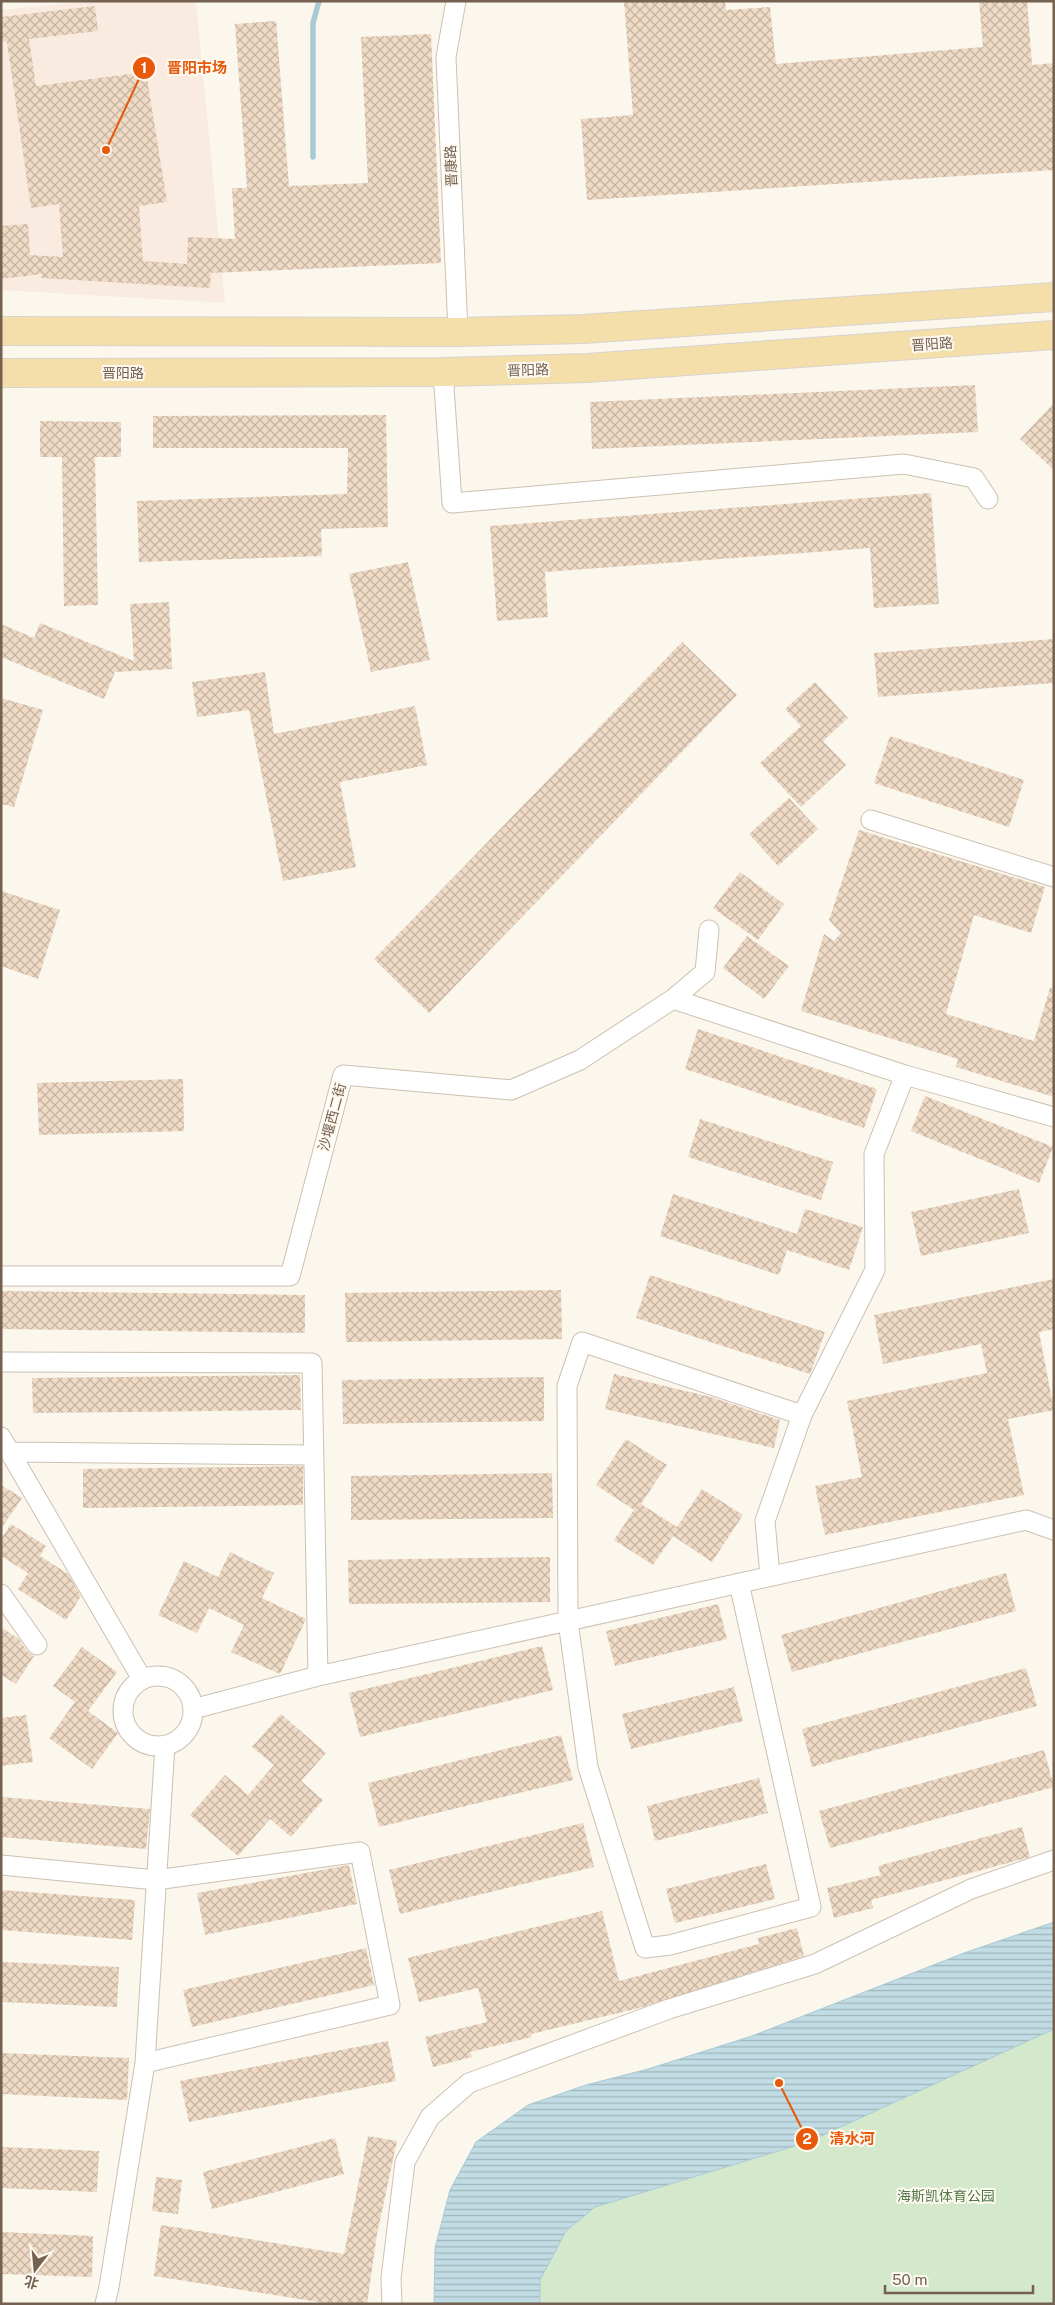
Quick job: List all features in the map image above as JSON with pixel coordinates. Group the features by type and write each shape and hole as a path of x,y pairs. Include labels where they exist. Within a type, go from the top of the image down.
{"main road":[{"path":"1,331 458,332 583,329 1054,297"},
{"name":"晋阳路","path":"1,373 443,372 587,368 1054,335"}],"street":[{"name":"晋康路","path":"456,1 446,57 458,332"},
{"path":"443,372 452,503 904,464 974,478 988,499"},
{"path":"871,820 1054,877"},
{"name":"沙堰西二街","path":"1,1276 290,1276 343,1075 511,1090 580,1060 673,999 705,972 709,930"},
{"path":"673,999 905,1075 1054,1117"},
{"path":"770,1576 765,1520 802,1415 875,1270 874,1154 905,1075"},
{"path":"738,1583 811,1907 670,1945 645,1948 588,1767 568,1621 567,1386 582,1342 802,1415"},
{"path":"1,1362 312,1363 318,1676"},
{"path":"6,1444 314,1455"},
{"path":"6,1444 142,1679"},
{"path":"193,1709 318,1676 1026,1520 1054,1530"},
{"path":"1,1594 37,1645"},
{"path":"161,1676 180,1683 191,1699 193,1709 192,1719 182,1736 165,1745 155,1745 137,1738 125,1722 123,1712 128,1693 142,1679 161,1676"},
{"path":"105,2304 110,2287 145,2063 165,1745"},
{"path":"1,1865 156,1880 360,1852 390,2005 145,2063"},
{"path":"392,2304 391,2278 405,2162 430,2117 469,2083 669,2009 815,1964 971,1889 1054,1860"}],"shaded area":[{"path":"91,1 196,1 225,303 1,290 1,10"}],"green space":[{"name":"海斯凯体育公园","path":"1054,2029 1054,2304 540,2304 540,2280 566,2231 595,2207 808,2142"}],"water":[{"path":"1054,1922 1054,2029 808,2142 595,2207 566,2231 540,2280 540,2304 434,2304 435,2248 450,2190 476,2142 528,2105 586,2085 648,2069 752,2036 964,1953"}],"building":[{"path":"624,1 725,1 726,10 770,7 776,64 983,47 979,1 1027,1 1032,65 1054,63 1054,170 587,200 581,119 633,115"},
{"path":"95,6 98,31 29,39 36,86 146,72 167,202 139,206 143,261 187,264 188,237 235,239 232,188 247,188 235,24 276,21 289,186 368,183 361,37 431,34 441,263 211,273 210,288 41,278 42,274 1,279 1,226 28,224 30,255 63,257 59,204 31,208 7,42 1,42 1,17"},
{"path":"975,385 978,432 592,449 590,402"},
{"path":"1054,403 1054,470 1020,439"},
{"path":"386,415 388,527 321,529 322,556 139,562 137,501 347,494 348,448 153,448 153,416"},
{"path":"40,421 121,422 121,457 95,457 98,605 64,606 62,457 40,457"},
{"path":"931,493 939,604 874,608 870,548 545,572 548,617 497,621 490,526"},
{"path":"408,562 430,660 371,672 349,574"},
{"path":"169,602 172,669 115,672 104,699 1,657 1,624 34,638 40,623 134,661 130,604"},
{"path":"1054,639 1054,683 878,697 874,653"},
{"path":"682,642 737,695 429,1013 374,959"},
{"path":"265,672 274,734 415,706 427,765 340,782 356,867 283,881 249,710 197,717 192,682"},
{"path":"815,682 848,718 823,741 846,765 801,807 760,763 801,726 785,709"},
{"path":"1,698 43,710 14,807 1,804"},
{"path":"890,736 1024,780 1009,827 874,783"},
{"path":"789,798 818,829 778,866 749,834"},
{"path":"859,830 1045,887 1031,933 974,915 946,1014 1034,1041 1050,988 1054,989 1054,1097 956,1067 958,1059 801,1011 824,934 834,941 841,933 829,920"},
{"path":"740,872 784,904 758,940 713,908"},
{"path":"1,891 60,910 38,979 1,966"},
{"path":"747,936 789,966 764,999 723,968"},
{"path":"698,1029 877,1089 864,1128 685,1069"},
{"path":"183,1079 184,1131 39,1135 37,1083"},
{"path":"925,1096 1053,1147 1039,1183 911,1131"},
{"path":"700,1119 833,1162 821,1200 688,1157"},
{"path":"1019,1189 1029,1233 921,1256 911,1212"},
{"path":"673,1194 797,1234 805,1209 863,1227 849,1270 787,1250 779,1275 660,1236"},
{"path":"650,1275 825,1332 810,1374 636,1318"},
{"path":"1054,1279 1054,1329 1039,1332 1054,1410 1008,1419 1024,1495 825,1535 815,1486 862,1477 847,1401 987,1373 981,1344 883,1364 874,1315"},
{"path":"561,1290 562,1339 346,1342 345,1293"},
{"path":"1,1291 305,1295 305,1333 1,1329"},
{"path":"614,1374 711,1397 780,1420 774,1448 605,1409"},
{"path":"300,1375 301,1410 33,1413 32,1378"},
{"path":"544,1377 544,1421 343,1424 342,1380"},
{"path":"626,1439 667,1465 641,1504 677,1527 702,1489 743,1515 712,1562 673,1536 653,1565 614,1540 634,1510 596,1485"},
{"path":"303,1466 303,1505 83,1508 83,1469"},
{"path":"552,1473 553,1518 351,1520 351,1476"},
{"path":"1,1485 22,1498 1,1529"},
{"path":"11,1524 46,1546 40,1556 68,1574 81,1596 66,1620 18,1589 28,1573 1,1556 1,1539"},
{"path":"230,1552 274,1573 262,1598 306,1619 280,1674 231,1652 244,1625 209,1608 197,1633 158,1615 184,1561 218,1577"},
{"path":"550,1557 550,1602 349,1604 348,1560"},
{"path":"1006,1573 1016,1611 792,1672 781,1635"},
{"path":"718,1604 727,1639 615,1666 606,1631"},
{"path":"1,1627 19,1639 28,1652 34,1656 16,1684 1,1675"},
{"path":"542,1646 553,1690 360,1737 349,1693"},
{"path":"82,1647 117,1672 88,1711 118,1733 92,1769 49,1738 75,1702 53,1686"},
{"path":"1026,1668 1037,1706 812,1767 802,1729"},
{"path":"734,1687 743,1721 631,1749 622,1714"},
{"path":"281,1714 326,1753 301,1781 323,1800 291,1837 270,1819 238,1856 190,1815 225,1775 248,1795 274,1765 252,1747"},
{"path":"26,1715 33,1762 1,1766 1,1718"},
{"path":"561,1735 573,1780 379,1827 368,1783"},
{"path":"1044,1750 1054,1787 830,1848 819,1811"},
{"path":"759,1778 768,1813 655,1841 647,1806"},
{"path":"1,1797 150,1809 146,1849 1,1837"},
{"path":"583,1823 594,1867 400,1914 389,1870"},
{"path":"1022,1827 1030,1857 871,1900 873,1908 834,1918 827,1888 881,1875 878,1866"},
{"path":"766,1864 775,1899 675,1923 666,1889"},
{"path":"349,1865 357,1904 205,1935 197,1893"},
{"path":"1,1890 135,1900 132,1940 1,1930"},
{"path":"602,1911 619,1981 759,1944 758,1938 797,1928 804,1956 643,2007 531,2034 532,2037 470,2052 472,2057 433,2067 425,2037 487,2022 478,1988 419,2002 408,1958"},
{"path":"366,1948 374,1985 192,2027 183,1990"},
{"path":"1,1962 119,1967 117,2007 1,2002"},
{"path":"388,2041 396,2081 189,2122 180,2081"},
{"path":"1,2053 129,2058 127,2100 1,2094"},
{"path":"368,2136 397,2141 377,2234 367,2304 331,2304 154,2276 161,2225 344,2254"},
{"path":"335,2138 344,2174 212,2209 203,2172"},
{"path":"1,2147 99,2151 97,2192 1,2188"},
{"path":"156,2177 182,2180 178,2214 152,2211"},
{"path":"1,2232 93,2236 92,2277 1,2274"}],"waterway":[{"path":"313,157 313,23 319,1"}],"place":[{"name":"晋阳市场","path":"106,150"},
{"name":"清水河","path":"779,2083"}]}
